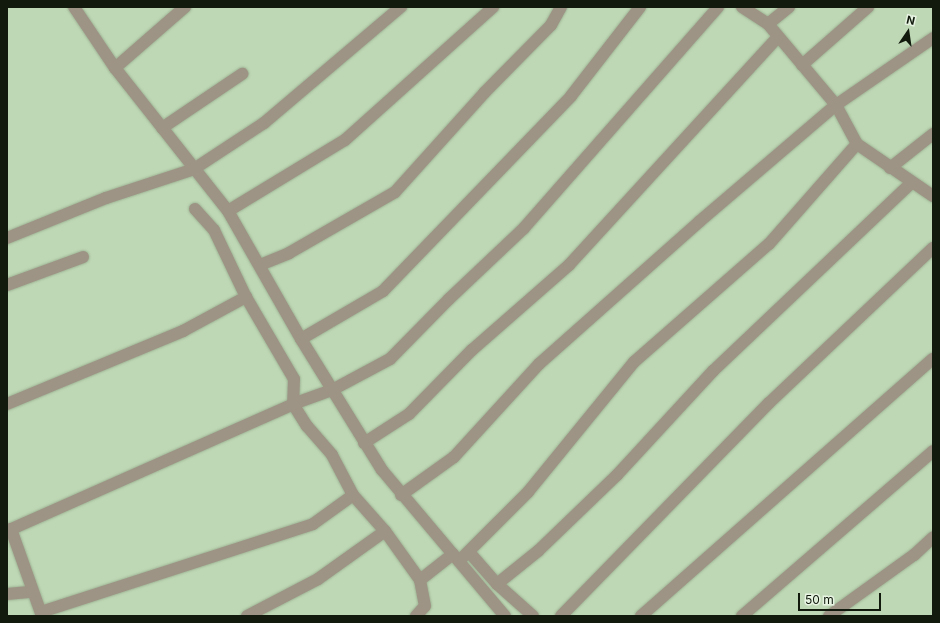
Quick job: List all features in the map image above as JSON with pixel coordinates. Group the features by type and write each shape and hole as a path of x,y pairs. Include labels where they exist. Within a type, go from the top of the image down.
{"street":[{"path":"74,7 115,68 228,211 301,339 364,443 401,495 505,616"},
{"path":"115,68 185,7"},
{"path":"7,238 106,198 194,169 264,123 401,7"},
{"path":"228,211 345,140 493,7"},
{"path":"260,265 289,253 395,192 484,92 551,24 561,7"},
{"path":"301,339 383,291 571,96 640,7"},
{"path":"353,495 312,524 41,614 9,530 293,404 332,390 390,359 524,228 718,7"},
{"path":"742,7 768,24 777,38 836,105 857,144 911,183 933,196"},
{"path":"768,24 789,7"},
{"path":"802,65 868,7"},
{"path":"364,443 409,414 472,350 569,265 777,38"},
{"path":"401,495 454,457 539,364 700,221 836,105 933,38"},
{"path":"162,128 242,74"},
{"path":"890,168 933,134"},
{"path":"420,580 456,558 469,552 528,492 634,362 769,244 857,144"},
{"path":"497,584 538,551 617,475 713,371 911,183"},
{"path":"195,209 214,230 246,297 294,379 293,404 307,426 332,455 353,495 385,531 420,580 425,606 416,616"},
{"path":"561,616 769,404 933,248"},
{"path":"7,285 83,257"},
{"path":"7,404 183,331 246,297"},
{"path":"642,616 933,359"},
{"path":"742,616 933,451"},
{"path":"247,616 318,579 385,531"},
{"path":"829,616 914,555 933,537"},
{"path":"469,552 497,584 533,616"},
{"path":"7,594 32,592"}]}
